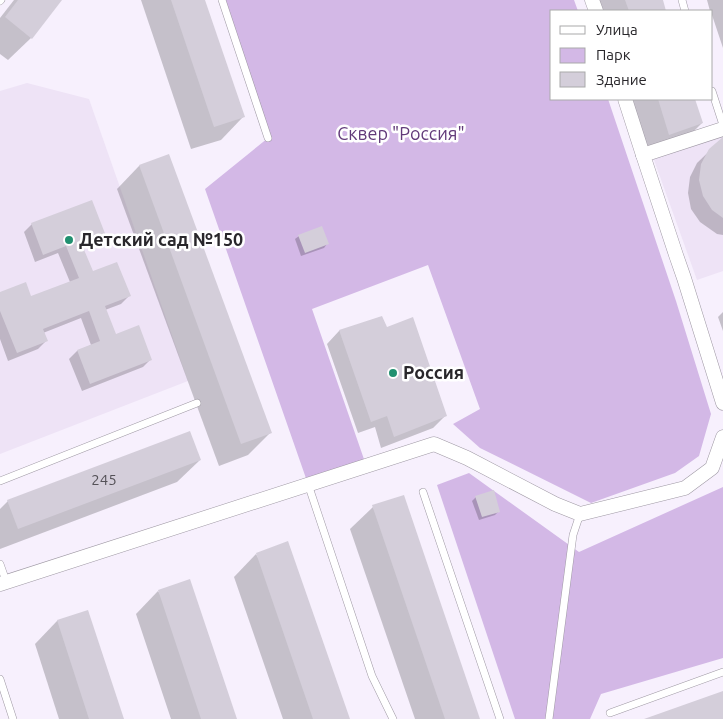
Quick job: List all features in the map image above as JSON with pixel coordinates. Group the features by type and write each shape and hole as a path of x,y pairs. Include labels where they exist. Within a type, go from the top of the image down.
{"street":[{"path":"625,100 723,403"},
{"path":"643,155 723,127"},
{"path":"3,582 434,444 466,458 555,504 580,514 685,488 712,468 723,437"}],"lane":[{"path":"222,0 268,138"},
{"path":"713,94 723,127"},
{"path":"0,480 197,403"},
{"path":"308,484 372,676 393,719"},
{"path":"423,492 500,719"},
{"path":"549,719 573,535 580,514"},
{"path":"0,564 3,582"},
{"path":"610,713 723,672"},
{"path":"0,679 13,719"}],"shaded area":[{"name":"Детский сад №150","path":"27,83 89,99 188,381 0,454 0,91"},
{"path":"723,122 723,271 697,280 649,146"}],"green space":[{"name":"Сквер \"Россия\"","path":"222,0 574,0 578,10 550,10 550,100 608,100 676,301 711,414 699,456 675,473 591,503 480,448 453,424 480,409 428,265 312,309 366,465 308,484 205,189 268,138"},
{"path":"469,473 579,552 723,487 723,658 601,694 590,719 515,719 437,485"}],"building":[{"path":"18,0 62,0 32,39 5,17"},
{"path":"171,0 205,0 245,117 214,127"},
{"path":"625,0 663,0 666,10 629,10"},
{"path":"658,100 695,100 703,123 669,135"},
{"path":"723,137 723,218 712,210 703,196 699,180 701,164 709,149"},
{"path":"169,154 272,433 241,444 139,165"},
{"path":"92,200 106,236 82,245 93,271 117,262 131,296 105,306 116,334 139,325 152,360 90,384 77,350 100,341 89,311 43,329 48,341 17,353 0,311 0,292 26,282 31,296 79,278 66,246 43,255 31,223"},
{"path":"322,226 329,244 305,253 298,235"},
{"name":"Россия","path":"382,316 387,327 413,317 447,416 394,437 387,416 371,422 339,330"},
{"path":"190,431 201,460 18,529 7,500"},
{"path":"494,490 500,512 482,517 475,496"},
{"path":"404,495 480,719 445,719 372,505"},
{"path":"288,541 350,719 313,719 256,553"},
{"path":"190,579 237,719 201,719 158,590"},
{"path":"88,610 124,719 89,719 57,620"},
{"path":"723,691 723,719 644,719"}],"place":[{"name":"Детский сад №150","path":"69,240"},
{"name":"Россия","path":"393,373"}]}
